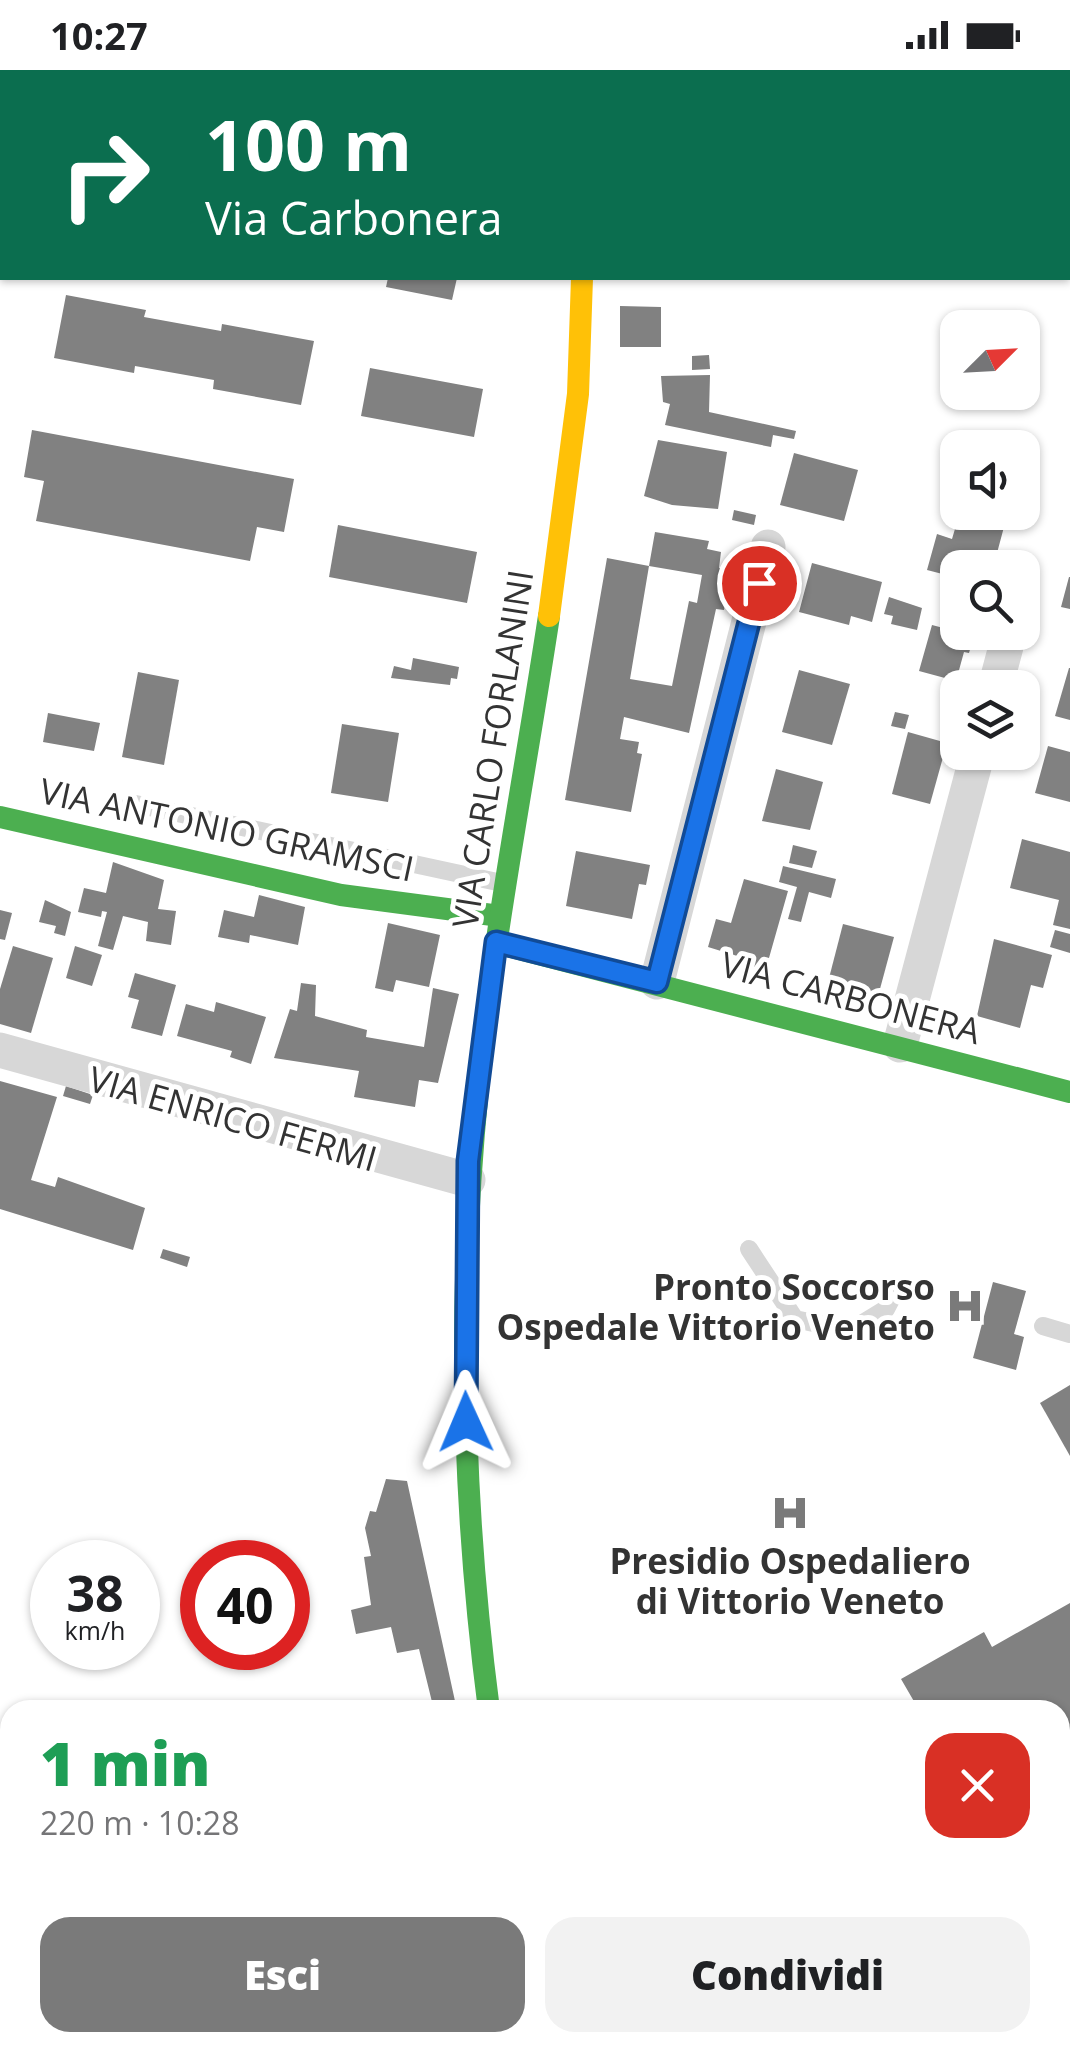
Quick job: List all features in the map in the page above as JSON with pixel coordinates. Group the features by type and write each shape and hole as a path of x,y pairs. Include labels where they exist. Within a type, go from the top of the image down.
{"street":[{"name":"VIA CARLO FORLANINI","path":"488,1700 466,1529 468,1180 496,942 566,501 579,376 582,280"},
{"path":"657,982 768,547"},
{"path":"900,1045 973,770"},
{"name":"VIA ANTONIO GRAMSCI","path":"0,817 341,895 500,916"},
{"name":"VIA CARBONERA","path":"496,942 1070,1092"},
{"name":"VIA ENRICO FERMI","path":"0,1050 468,1180"}],"lane":[{"path":"131,804 506,884"},
{"path":"749,1249 795,1319 850,1331 886,1309 898,1288"},
{"path":"1043,1326 1070,1334"}],"building":[{"path":"388,280 457,280 452,300 386,287"},
{"path":"66,295 146,310 144,317 221,331 222,324 314,341 301,405 213,389 214,380 135,366 134,373 54,358"},
{"path":"620,306 661,307 661,347 620,347"},
{"path":"709,355 710,369 692,370 692,356"},
{"path":"370,368 483,389 474,437 361,416"},
{"path":"710,375 709,412 796,431 794,439 773,435 771,447 665,425 670,404 663,402 661,376"},
{"path":"32,430 294,479 284,532 257,527 250,561 36,521 44,481 24,477"},
{"path":"658,440 727,452 718,509 672,505 644,496"},
{"path":"794,453 858,470 844,521 780,505"},
{"path":"734,510 756,515 754,525 732,520"},
{"path":"338,525 477,552 467,603 329,577"},
{"path":"955,530 1003,530 998,550 940,550 940,573 927,570 937,534 952,539"},
{"path":"655,532 709,541 707,549 721,552 719,568 731,570 724,610 716,609 689,733 624,717 620,739 639,742 637,753 642,754 631,812 565,800 607,558 649,566","holes":["649,566 702,575 697,603 689,601 672,686 630,679"]},
{"path":"812,563 882,582 872,622 851,616 849,625 799,612"},
{"path":"1070,577 1070,609 1061,607"},
{"path":"889,597 922,608 917,630 891,624 893,616 884,614"},
{"path":"932,625 940,627 940,650 970,650 964,652 959,670 940,670 940,677 919,671"},
{"path":"413,658 459,667 457,679 451,678 450,685 391,678 394,666 411,670"},
{"path":"1070,668 1070,720 1055,716"},
{"path":"799,670 850,684 832,745 782,732"},
{"path":"138,672 179,680 164,765 122,757"},
{"path":"895,712 909,715 905,729 891,726"},
{"path":"48,713 100,723 94,751 43,742"},
{"path":"342,724 399,733 388,802 331,793"},
{"path":"908,732 940,741 940,768 930,804 892,794"},
{"path":"1048,746 1070,752 1070,802 1035,793"},
{"path":"776,769 823,782 810,830 762,821"},
{"path":"1022,839 1070,852 1070,929 1053,925 1059,900 1010,888"},
{"path":"793,845 817,851 812,868 789,863"},
{"path":"576,851 650,865 646,885 639,884 632,919 566,906"},
{"path":"113,862 164,880 158,909 176,911 171,945 146,941 148,922 123,916 113,950 98,946 107,912 102,911 101,917 78,912 84,888 106,893"},
{"path":"783,866 836,879 831,898 809,892 801,922 788,919 797,887 779,882"},
{"path":"744,879 788,891 765,972 745,966 747,959 708,947 716,919 731,923"},
{"path":"259,895 305,907 298,945 250,935 249,943 218,937 224,910 254,917"},
{"path":"45,900 71,912 65,936 54,933 56,926 39,922"},
{"path":"0,910 12,913 5,940 0,939"},
{"path":"388,923 440,935 429,987 396,980 393,992 375,988"},
{"path":"843,924 894,937 877,1000 828,982"},
{"path":"1055,930 1070,934 1070,953 1050,947"},
{"path":"994,939 1052,955 1043,988 1031,985 1020,1028 977,1016"},
{"path":"13,946 53,958 31,1033 0,1024 0,989"},
{"path":"75,946 102,955 92,986 66,978"},
{"path":"135,973 176,985 162,1036 131,1028 139,1000 128,997"},
{"path":"301,983 316,985 315,1016 367,1030 366,1037 424,1047 433,988 459,994 438,1083 419,1080 415,1107 354,1097 359,1071 274,1058 290,1009 297,1011"},
{"path":"216,1002 266,1017 251,1064 230,1057 232,1051 177,1036 186,1004 214,1012"},
{"path":"0,1081 57,1097 31,1180 55,1187 58,1177 145,1208 133,1250 0,1209"},
{"path":"66,1086 93,1095 90,1104 63,1096"},
{"path":"163,1249 190,1257 187,1267 160,1258"},
{"path":"993,1282 1026,1291 1014,1334 1024,1337 1016,1370 973,1358"},
{"path":"1070,1385 1070,1456 1040,1403"},
{"path":"386,1479 407,1481 455,1700 432,1700 419,1649 397,1653 391,1627 356,1634 351,1610 371,1605 364,1557 371,1556 365,1528 370,1511 376,1512"},
{"path":"1070,1603 1070,1700 913,1700 901,1679 984,1632 992,1647"}],"traffic: fast":[{"path":"488,1700 468,1477 465,1322 471,1167 501,912 549,616"},
{"path":"0,817 341,895 500,916"},
{"path":"496,943 1070,1092"}],"traffic: slow":[{"path":"549,616 578,394 582,280"}],"place":[{"name":"Pronto Soccorso Ospedale Vittorio Veneto","path":"965,1306"},
{"name":"Presidio Ospedaliero di Vittorio Veneto","path":"790,1513"}],"route":[{"path":"466,1422 468,1161 496,942 657,982 759,583"}]}
